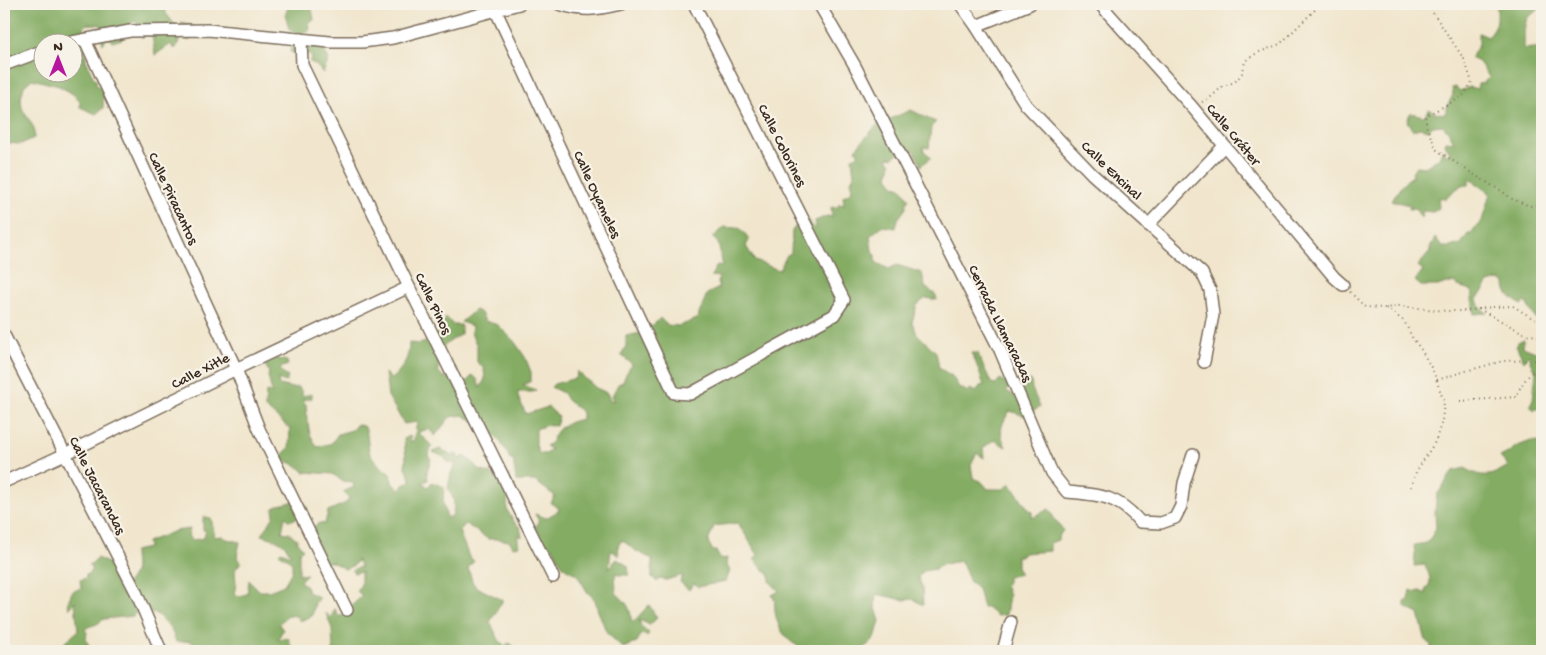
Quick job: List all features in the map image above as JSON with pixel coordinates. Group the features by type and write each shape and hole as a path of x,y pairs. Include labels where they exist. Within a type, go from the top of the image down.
{"street":[{"path":"82,40 130,31 208,30 330,42 362,42 393,38 519,4"},
{"path":"559,4 578,9 598,9 621,4"},
{"name":"Calle Colorines","path":"674,393 690,394 834,315 844,300 694,4"},
{"name":"Cerrada Llamaradas","path":"819,4 855,66 1000,350 1052,473 1067,492 1112,499 1130,510 1140,522 1161,523 1175,518 1181,506 1184,483 1193,455"},
{"name":"Calle Encinal","path":"960,4 1026,105 1092,174 1202,273 1210,290 1213,315 1204,362"},
{"path":"976,26 1030,4"},
{"name":"Calle Cráter","path":"1100,4 1193,108 1334,277 1343,285"},
{"name":"Calle Oyameles","path":"495,9 674,393"},
{"name":"Calle Pinos","path":"301,39 302,65 409,287 553,577"},
{"name":"Calle Piracantos","path":"85,40 236,369 259,429 347,610"},
{"path":"4,64 32,54"},
{"path":"1148,224 1224,146"},
{"name":"Calle Xitle","path":"4,482 409,287"},
{"name":"Calle Jacarandas","path":"4,334 136,592 161,651"},
{"path":"1003,651 1011,622"}],"path":[{"path":"1193,108 1210,98 1223,86 1236,82 1242,72 1245,61 1258,53 1280,44 1321,4"},
{"path":"1429,4 1431,10 1464,59 1472,82 1462,97 1425,116 1427,130 1437,150 1512,198 1530,206 1542,204"},
{"path":"1343,285 1365,307 1386,308 1399,306 1465,311 1513,306 1542,324"},
{"path":"1386,308 1404,321 1422,351 1444,402 1442,421 1434,442 1416,472 1412,487"},
{"path":"1479,309 1525,334 1542,338"},
{"path":"1436,381 1503,361 1542,360"},
{"path":"1460,401 1516,397 1521,385 1537,369 1542,368"}],"green space":[{"path":"4,4 170,4 165,12 174,24 187,32 181,23 193,26 194,34 189,41 181,36 176,48 173,48 171,44 155,55 152,35 145,35 142,38 140,27 135,21 131,24 134,33 125,34 122,39 112,42 108,37 103,44 100,33 102,25 87,24 84,27 86,60 93,77 96,79 96,84 104,93 103,108 96,114 80,107 80,102 73,94 59,86 44,82 82,82 82,32 32,32 32,79 24,86 21,98 22,108 34,128 34,138 21,144 4,143"},
{"path":"289,4 311,4 314,20 309,22 310,29 307,33 302,32 300,42 321,46 329,59 323,73 309,61 312,58 308,54 290,52 295,34 289,29 285,16"},
{"path":"1542,4 1542,9 1530,15 1527,19 1524,49 1542,47 1542,326 1526,303 1524,302 1522,305 1512,299 1506,291 1505,283 1499,280 1489,283 1477,299 1479,306 1487,313 1474,314 1471,290 1458,286 1456,283 1421,286 1415,281 1423,270 1418,266 1430,252 1435,238 1442,247 1461,244 1468,234 1471,234 1482,221 1490,193 1469,178 1469,185 1462,185 1446,198 1438,198 1439,208 1433,212 1422,211 1423,216 1421,218 1415,208 1409,209 1410,205 1392,201 1404,183 1413,176 1412,172 1416,166 1425,167 1439,158 1443,148 1446,156 1450,153 1445,144 1446,141 1454,142 1443,125 1433,126 1429,130 1420,128 1412,130 1411,125 1407,122 1410,113 1425,116 1428,109 1435,113 1445,114 1453,95 1452,88 1456,87 1460,91 1470,87 1477,89 1478,84 1485,83 1489,77 1479,62 1471,58 1479,44 1479,33 1488,37 1494,29 1497,22 1497,5"},
{"path":"911,110 936,122 931,127 929,148 923,147 924,151 931,157 921,166 914,150 896,154 893,158 888,157 891,163 888,177 895,186 901,188 909,199 906,208 898,219 896,228 882,226 870,236 875,260 889,269 897,265 922,273 925,287 936,295 937,300 926,298 917,305 912,322 917,334 936,352 939,368 952,376 960,389 968,392 970,389 976,392 980,386 984,385 971,353 978,353 991,383 996,384 1000,379 1011,385 1006,391 1014,397 1016,392 1026,388 1024,381 1031,380 1032,389 1040,407 1025,416 1010,411 1004,420 1001,432 1006,447 994,440 983,448 984,458 977,453 971,465 973,478 981,481 988,489 1004,489 1010,483 1032,512 1032,517 1049,509 1063,530 1058,540 1050,543 1050,551 1024,553 1022,556 1017,556 1017,569 1020,574 1007,577 1007,584 1005,586 1009,595 1006,615 997,616 986,607 983,608 978,589 970,582 961,561 944,564 935,569 924,571 918,577 922,587 923,605 913,599 904,600 876,594 875,605 880,621 875,638 861,651 801,651 798,646 785,636 779,626 772,595 779,591 770,582 770,576 754,559 758,555 738,523 714,526 708,542 720,559 727,558 726,564 730,571 726,581 698,587 694,583 689,590 680,582 683,575 666,580 659,579 657,582 652,577 652,559 636,551 622,540 618,546 619,556 611,550 609,568 617,559 628,566 629,575 615,573 616,593 627,605 631,621 634,621 649,605 657,618 650,625 639,620 641,626 649,633 647,636 641,634 637,642 623,648 607,633 595,600 588,593 576,573 568,570 562,564 554,549 536,539 532,534 539,521 535,514 546,518 560,510 551,503 555,496 535,481 516,481 513,459 510,459 498,440 486,428 463,415 450,417 435,436 429,429 418,432 432,446 428,456 431,459 427,471 428,480 422,483 428,487 432,482 444,487 443,503 447,518 453,515 454,500 448,489 451,473 456,464 448,462 444,457 433,452 440,449 453,457 456,453 459,459 465,456 477,466 477,469 492,474 495,477 509,475 507,510 515,523 520,527 522,537 517,535 519,546 513,547 510,541 488,539 466,524 459,531 469,557 474,561 468,568 473,583 478,588 503,600 490,622 499,640 505,646 509,643 521,651 333,651 332,629 326,613 331,618 335,608 338,616 341,616 362,596 356,590 361,585 361,572 354,573 351,570 361,567 357,560 354,565 345,569 332,562 322,562 312,528 320,523 325,524 328,511 346,503 349,498 343,492 354,487 353,482 342,481 333,474 304,472 295,465 279,458 289,448 290,429 265,409 266,392 272,393 268,376 269,372 265,365 274,358 287,361 288,365 280,368 283,374 288,377 286,382 278,379 279,385 292,388 298,387 302,392 302,396 312,394 312,398 302,400 306,404 310,434 317,447 332,443 338,434 352,430 357,424 365,427 369,452 376,462 391,475 392,483 400,490 404,485 411,482 405,467 404,439 410,436 411,442 414,440 417,422 404,424 388,396 385,373 391,379 407,358 409,343 419,344 430,341 426,337 439,333 446,317 453,325 461,325 461,334 443,348 439,357 438,371 443,377 455,379 464,385 473,375 477,379 480,388 485,379 484,369 477,362 477,346 471,333 472,326 461,322 475,310 481,313 485,321 498,325 514,341 525,357 531,372 531,381 523,385 536,390 533,392 518,392 518,397 526,414 548,407 559,417 556,426 547,425 536,429 536,445 539,454 546,454 551,449 546,446 552,441 561,427 582,419 582,412 567,400 563,393 551,387 554,384 576,378 577,371 596,388 607,393 610,400 614,401 612,396 618,384 623,382 632,364 621,355 626,346 626,336 646,332 660,318 667,325 679,326 697,319 707,294 719,288 719,277 711,276 717,265 723,266 718,243 713,238 723,227 741,229 749,240 746,246 755,261 779,270 787,255 791,253 792,231 797,224 803,227 806,218 815,229 815,221 827,216 832,217 831,207 837,208 839,204 844,205 843,196 851,193 851,181 854,176 852,158 858,156 857,147 878,124 881,116 888,120"},
{"path":"1524,339 1523,347 1538,353 1542,346 1542,405 1534,410 1530,405 1533,399 1536,372 1530,362 1530,355 1524,361 1516,346 1518,342"},
{"path":"1531,441 1542,442 1542,651 1432,651 1431,645 1426,641 1419,614 1405,607 1405,602 1409,600 1411,590 1426,594 1426,589 1430,583 1430,577 1425,565 1414,566 1414,545 1427,543 1436,529 1435,511 1437,495 1453,471 1465,468 1477,474 1491,474 1508,466 1500,457 1515,447"},
{"path":"300,500 307,507 303,518 289,521 285,517 282,532 289,533 297,539 297,542 303,549 299,552 299,575 307,574 300,581 307,587 307,592 319,597 315,603 312,616 300,621 296,616 288,615 279,624 283,630 278,639 288,637 294,651 194,651 191,641 176,642 171,629 157,614 138,611 133,616 104,619 88,627 85,630 87,632 86,639 91,651 67,651 64,643 78,631 75,602 69,609 68,602 72,592 81,588 80,580 86,578 86,575 91,571 91,567 88,565 97,558 110,564 114,573 122,578 126,585 134,572 134,551 148,548 147,542 175,531 190,529 188,536 193,540 204,538 206,530 203,530 203,517 211,518 215,537 222,536 240,542 237,556 241,562 235,570 236,584 234,594 240,596 247,594 249,580 260,591 269,591 284,585 292,571 292,562 279,553 281,551 291,555 282,543 262,535 274,516 273,509 279,505"}]}
